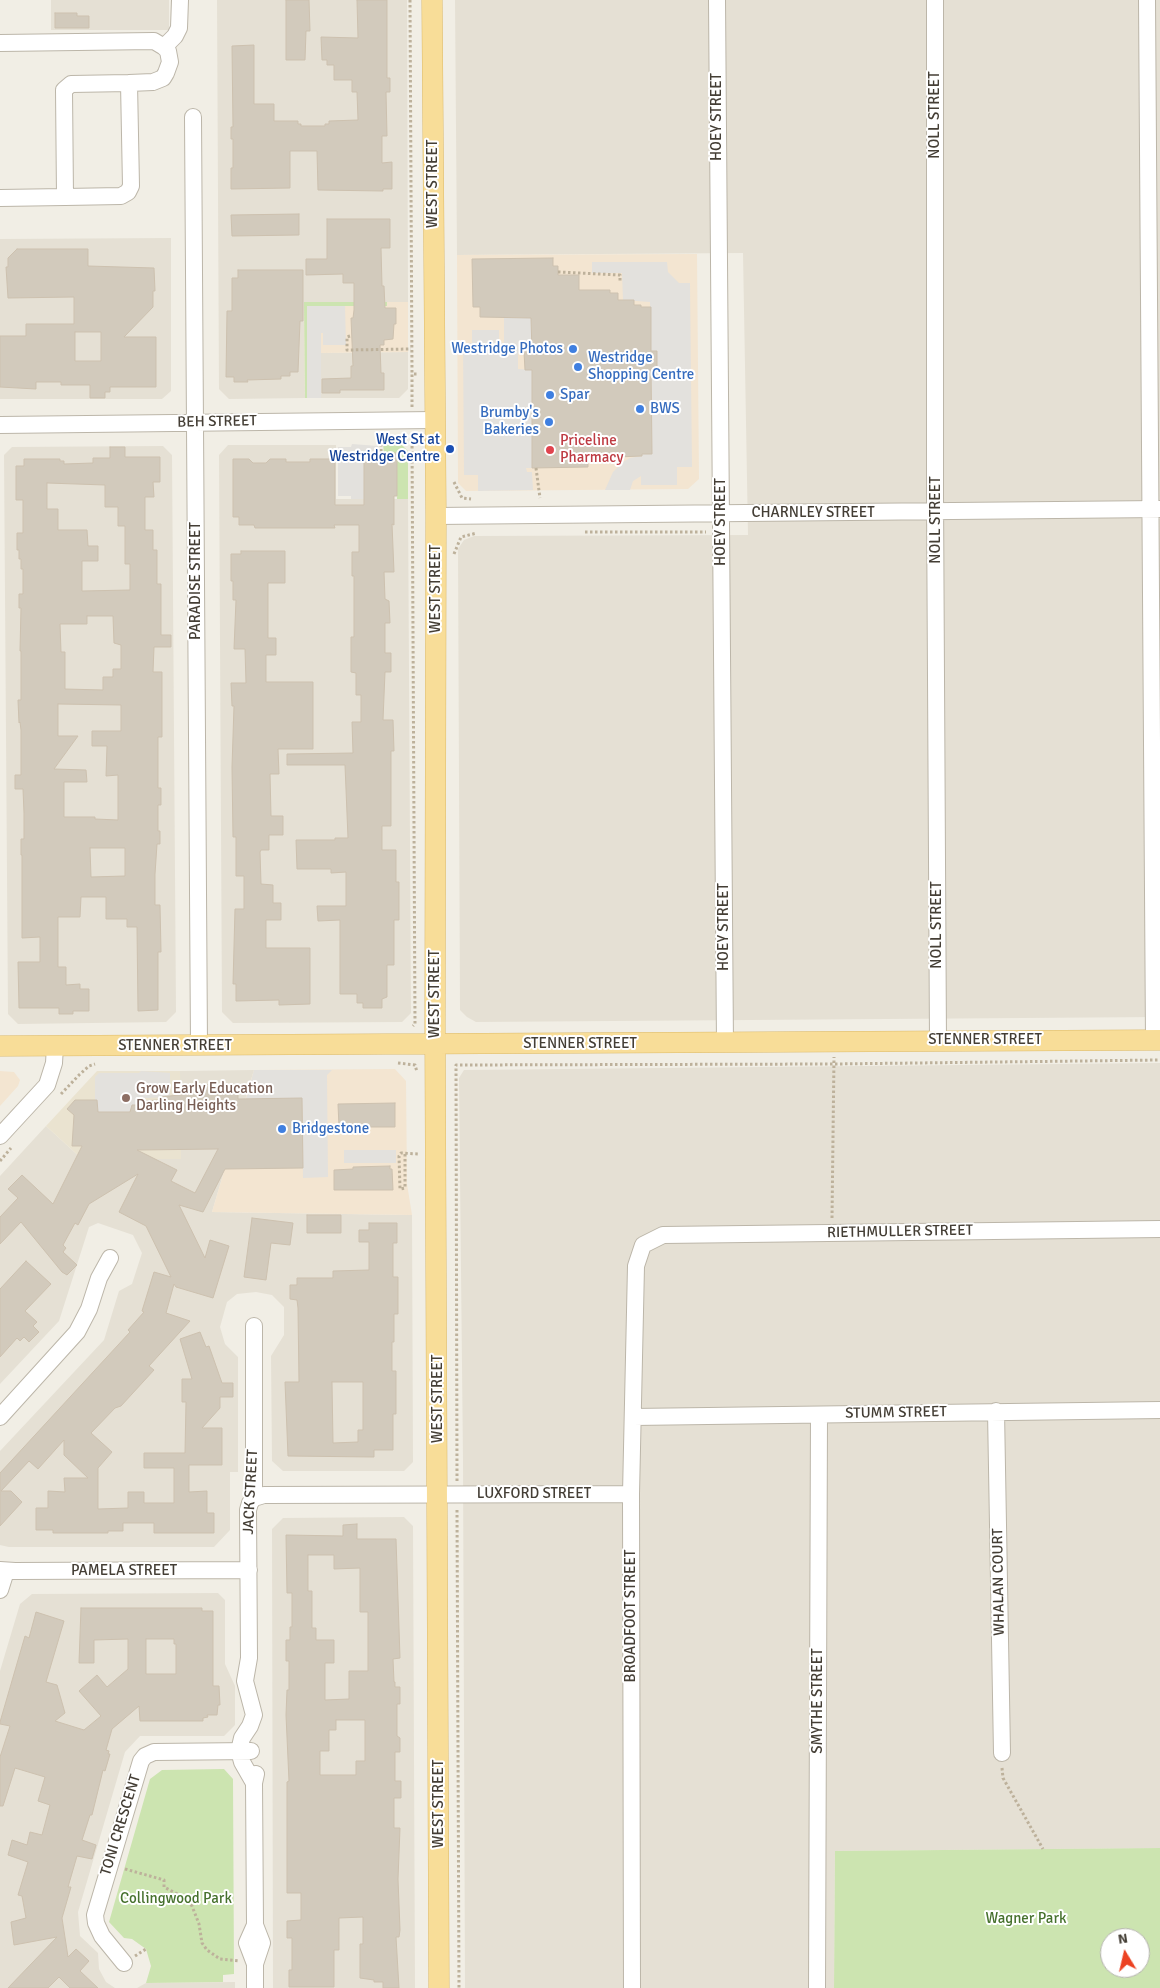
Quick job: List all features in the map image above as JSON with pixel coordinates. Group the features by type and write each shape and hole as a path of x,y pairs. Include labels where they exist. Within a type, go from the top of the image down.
{"main road":[{"name":"WEST STREET","path":"432,0 436,516 436,1045 447,1494 439,1988"},
{"name":"STENNER STREET","path":"0,1046 1157,1040"}],"street":[{"path":"164,46 175,36 179,28 180,0"},
{"name":"HOEY STREET","path":"717,0 725,1043"},
{"name":"NOLL STREET","path":"935,0 938,1041"},
{"path":"1146,0 1155,213 1157,1040"},
{"path":"0,44 154,41 164,46 168,51 170,62 166,73 163,78 153,82 71,84 64,90 65,197"},
{"path":"0,198 120,196 130,189 129,83"},
{"name":"PARADISE STREET","path":"193,117 199,1046"},
{"name":"BEH STREET","path":"0,425 434,420"},
{"name":"CHARNLEY STREET","path":"436,516 1155,509"},
{"path":"0,1136 47,1085 54,1063 55,1046"},
{"name":"RIETHMULLER STREET","path":"643,1246 663,1235 1160,1229"},
{"name":"BROADFOOT STREET","path":"632,1988 632,1417 636,1266 643,1246"},
{"path":"0,1417 77,1332 89,1309 99,1278 110,1258"},
{"name":"JACK STREET","path":"254,1326 254,1498 248,1510 249,1658 245,1681 256,1730 245,1751 256,1770 254,1783 255,1926 262,1943 255,1964 255,1988"},
{"name":"STUMM STREET","path":"632,1417 1160,1410"},
{"name":"WHALAN COURT","path":"996,1411 1002,1753"},
{"name":"SMYTHE STREET","path":"817,1988 819,1414"},
{"path":"254,1498 264,1495 447,1494"},
{"name":"LUXFORD STREET","path":"447,1494 631,1494"},
{"path":"0,1590 3,1570"},
{"name":"PAMELA STREET","path":"3,1570 249,1570"},
{"name":"TONI CRESCENT","path":"124,1963 102,1936 96,1923 96,1907 138,1767 145,1756 160,1751 245,1751"}],"path":[{"path":"410,0 415,1024"},
{"path":"558,272 620,275 620,282"},
{"path":"350,336 347,337 347,350 411,349"},
{"path":"412,374 434,374"},
{"path":"381,444 381,463"},
{"path":"536,468 540,498"},
{"path":"453,563 454,554 461,538 479,532"},
{"path":"576,532 721,532"},
{"path":"832,1233 834,1041"},
{"path":"459,1988 447,1494 456,1065 834,1064 1160,1060"},
{"path":"405,1154 405,1188 400,1188 399,1156 401,1153 420,1154"},
{"path":"1002,1753 1002,1778 1043,1849"},
{"path":"111,1858 123,1868 164,1880 164,1886 185,1898 197,1915 202,1943 213,1956 230,1962 239,1961 240,1966 255,1964"}],"shaded area":[{"path":"51,0 169,0 169,30 51,30"},
{"path":"217,0 407,0 408,302 304,302 305,398 229,399 219,389"},
{"path":"455,0 1160,0 1160,1017 476,1022 460,1010 458,549 464,540 474,536 748,535 743,253 457,255"},
{"path":"171,238 171,391 162,399 0,399 0,239"},
{"name":"Westridge Shopping Centre","path":"697,254 699,479 688,489 466,491 458,483 457,255"},
{"path":"592,262 667,262 668,272 679,283 690,283 692,467 677,467 677,485 641,485 641,476 633,481 630,490 605,490 613,472 623,462 630,458 642,456 642,454 652,454 651,369 657,368 657,351 651,351 650,302 623,300 622,273 592,273"},
{"path":"304,302 408,302 408,352 321,353 321,398 305,398"},
{"path":"307,306 345,306 346,345 323,345 323,333 321,333 321,398 307,398"},
{"path":"504,318 531,318 532,352 518,353 518,369 532,370 532,468 526,468 527,472 532,472 533,490 478,491 478,475 464,475 463,343 472,343 472,330 499,330 499,342 504,343"},
{"path":"408,352 408,389 399,398 321,398 321,353"},
{"path":"352,444 378,446 379,461 364,462 364,499 338,496 338,447 351,447"},
{"path":"228,445 336,445 336,499 408,499 411,1013 402,1022 233,1023 222,1012 219,455"},
{"path":"163,446 172,455 176,1012 166,1022 18,1024 8,1014 4,455 12,447"},
{"path":"1160,1063 1160,1848 835,1851 834,1988 465,1988 459,1078 464,1070"},
{"name":"Bridgestone","path":"395,1069 406,1081 407,1184 412,1215 212,1212 254,1070"},
{"path":"254,1070 212,1212 412,1215 413,1462 404,1471 283,1471 272,1461 271,1356 284,1335 284,1307 272,1295 256,1292 237,1294 227,1302 220,1327 225,1344 238,1357 238,1472 230,1472 230,1530 214,1547 9,1547 0,1545 0,1451 104,1340 119,1291 132,1284 142,1253 133,1235 98,1223 89,1227 59,1321 0,1384 0,1176 46,1126 82,1159 180,1159 180,1071"},
{"path":"254,1070 332,1070 327,1075 328,1177 303,1178 302,1099 246,1099"},
{"path":"0,1071 14,1072 20,1080 18,1086 0,1106"},
{"name":"Grow Early Education Darling Heights","path":"97,1071 180,1071 181,1159 82,1159 46,1126"},
{"path":"141,1071 170,1073 170,1097 145,1098 140,1101 140,1105 132,1105 130,1112 98,1112 95,1100 95,1077 99,1073 139,1073"},
{"path":"344,1150 396,1150 396,1163 344,1163"},
{"path":"404,1517 413,1526 415,1988 273,1988 272,1529 283,1518"},
{"path":"218,1593 225,1600 225,1664 235,1686 235,1725 224,1736 140,1736 125,1752 78,1912 80,1936 98,1953 99,1969 106,1982 115,1988 0,1988 0,1671 20,1604 32,1594"},
{"path":"235,1982 235,1988 137,1988 146,1983"}],"green space":[{"path":"304,302 387,302 387,306 307,306 307,398 305,398"},
{"path":"383,444 401,444 408,451 408,499 397,499 397,453 384,453"},
{"name":"Collingwood Park","path":"224,1769 233,1779 234,1974 223,1975 223,1982 146,1983 151,1966 146,1949 132,1939 124,1938 109,1922 150,1779 162,1770"},
{"name":"Wagner Park","path":"1160,1848 1160,1988 834,1988 835,1851"}],"building":[{"path":"286,0 309,0 310,31 306,31 305,60 286,60"},
{"path":"357,0 387,0 387,78 390,78 390,92 386,92 387,136 382,136 382,163 392,162 392,189 383,189 383,191 318,190 317,151 290,151 290,188 231,189 231,168 233,168 233,139 231,139 231,127 233,127 232,46 254,45 254,104 274,104 274,121 298,121 298,124 301,124 301,126 325,126 325,124 329,124 329,121 358,120 357,92 352,92 352,80 334,80 334,65 327,65 327,60 322,60 321,37 358,38"},
{"path":"55,13 77,13 77,16 89,16 89,28 55,28"},
{"path":"299,214 299,235 232,236 231,215"},
{"path":"327,219 390,219 390,248 381,248 382,286 384,286 385,308 396,308 396,324 394,324 393,339 384,340 384,345 380,345 381,373 384,373 384,390 340,390 340,393 322,393 322,379 351,378 351,366 353,366 351,318 353,318 354,310 354,283 343,283 343,274 306,275 306,259 327,259"},
{"path":"17,249 88,249 88,266 154,268 155,291 153,291 153,307 124,337 156,337 156,387 110,387 110,392 105,392 105,398 90,398 90,385 61,385 61,382 36,382 36,389 0,387 0,336 26,336 26,324 74,324 74,297 8,298 6,267 8,267 8,258","holes":["75,332 101,332 101,361 75,361"]},
{"path":"553,258 553,266 558,266 558,275 579,275 579,290 610,290 610,293 618,293 618,300 634,300 634,305 651,307 651,351 657,351 657,368 651,369 652,454 616,457 616,454 588,455 588,467 532,468 532,370 525,370 524,352 532,352 531,318 480,317 480,307 473,307 472,259"},
{"path":"238,270 303,270 303,321 300,321 298,372 290,372 290,376 281,376 281,379 247,380 248,382 234,382 234,377 226,377 227,311 232,311 232,278 238,278"},
{"path":"110,447 125,447 125,457 160,457 160,482 153,482 154,497 145,497 145,530 153,530 153,550 157,550 157,584 161,584 161,635 171,635 171,647 154,647 153,672 162,672 162,737 158,737 158,788 161,788 161,805 158,805 160,844 157,844 155,874 155,905 160,905 161,952 158,952 158,1010 138,1011 137,927 127,927 127,919 106,919 106,897 81,897 80,917 58,917 58,967 66,967 66,985 80,984 80,989 89,989 89,1011 73,1011 73,1014 59,1014 59,1008 19,1008 18,962 40,962 40,937 22,938 21,839 24,839 23,789 15,789 15,775 21,775 21,730 18,700 21,700 21,608 19,608 19,594 23,594 23,569 21,569 19,550 17,550 17,533 23,533 23,500 16,500 16,466 24,466 24,459 60,459 60,461 64,461 64,464 93,463 93,458 110,458","holes":["47,483 105,485 105,507 118,507 118,526 125,526 125,564 130,564 130,590 82,591 82,561 98,561 98,546 88,546 87,530 58,530 58,509 47,509","87,616 113,616 114,643 121,645 121,669 113,669 113,677 103,677 103,690 65,689 65,652 61,652 60,624 87,624","58,704 121,705 121,731 92,731 92,746 107,746 106,776 118,775 118,820 95,819 95,817 64,817 64,782 87,782 86,770 54,769 78,736 58,736","90,848 125,848 125,876 91,877"]},
{"path":"382,453 397,453 397,496 394,496 394,525 392,524 394,572 384,572 385,599 389,601 390,623 385,623 385,653 391,653 391,672 385,672 383,720 393,720 394,751 391,751 391,826 382,826 382,850 396,850 396,882 399,882 399,920 394,920 394,965 387,965 387,997 382,999 382,1008 363,1008 363,1003 357,1003 357,994 340,994 340,920 318,921 317,906 346,906 346,872 331,873 331,869 297,869 296,840 348,838 345,765 287,765 287,754 353,753 352,722 361,722 361,695 356,695 356,673 351,672 351,637 354,637 352,552 359,552 359,525 334,525 335,528 255,528 254,525 239,525 239,517 233,517 233,459 249,459 253,463 266,463 270,459 286,459 286,462 310,462 310,459 335,459 335,505 364,505 364,462 383,461"},
{"path":"241,551 285,551 285,583 268,583 268,638 276,638 276,655 266,655 266,682 313,682 313,749 278,749 279,774 270,774 271,816 283,816 283,835 269,835 269,850 261,850 260,852 261,884 273,885 273,903 281,903 281,920 266,920 266,948 310,948 310,1004 279,1005 279,1000 236,1001 236,984 233,984 235,909 244,909 244,876 236,876 236,837 233,837 232,767 234,706 232,706 231,683 246,683 245,649 234,649 236,600 233,600 231,554 241,554"},
{"path":"238,1084 238,1099 302,1098 303,1168 225,1169 203,1212 179,1205 205,1258 210,1240 229,1246 213,1298 176,1287 174,1284 166,1313 190,1321 149,1366 154,1370 121,1406 115,1408 91,1433 112,1452 98,1468 98,1509 128,1508 128,1492 144,1492 144,1503 174,1503 174,1468 144,1468 144,1453 185,1453 186,1402 182,1402 182,1379 192,1379 180,1339 200,1332 206,1347 209,1346 222,1383 233,1383 233,1397 220,1397 220,1408 202,1428 222,1428 222,1465 189,1465 189,1492 207,1491 207,1513 214,1513 214,1533 154,1533 154,1523 123,1523 123,1531 108,1531 108,1533 53,1533 53,1530 36,1530 36,1508 48,1508 48,1491 65,1492 64,1478 88,1478 64,1455 64,1440 38,1469 29,1461 1,1491 11,1491 22,1502 0,1526 0,1473 130,1332 128,1330 144,1312 142,1311 154,1272 171,1277 146,1226 119,1212 138,1174 89,1204 78,1225 75,1223 63,1245 66,1248 63,1252 77,1265 67,1275 62,1272 21,1222 0,1244 0,1217 18,1198 8,1189 22,1175 53,1204 82,1146 72,1146 74,1115 67,1109 75,1100 97,1100 98,1112 130,1112 132,1105 140,1105 140,1101 160,1100 160,1097 189,1094 189,1085","holes":["218,1149 195,1193 171,1181 177,1170 137,1150"]},
{"path":"395,1103 395,1127 339,1127 338,1104"},
{"path":"390,1166 390,1169 392,1169 393,1190 334,1190 334,1170 353,1169 353,1167"},
{"path":"307,1215 341,1215 341,1233 307,1233"},
{"path":"252,1218 293,1223 290,1245 271,1243 266,1280 244,1277"},
{"path":"369,1223 397,1223 397,1243 393,1243 393,1277 398,1277 398,1314 394,1314 394,1342 392,1342 392,1371 396,1371 396,1414 393,1414 393,1450 374,1450 374,1457 288,1456 285,1382 299,1382 298,1308 297,1300 290,1299 290,1285 297,1285 297,1278 333,1278 333,1271 369,1270 369,1242 359,1242 359,1230 369,1230","holes":["332,1382 363,1382 363,1430 358,1430 358,1442 333,1443"]},
{"path":"26,1261 51,1284 25,1311 37,1322 33,1326 39,1332 29,1342 24,1337 20,1341 17,1338 0,1357 0,1289"},
{"path":"357,1524 357,1539 396,1539 400,1658 393,1659 395,1687 400,1687 400,1704 397,1704 397,1736 400,1738 400,1752 395,1752 395,1781 401,1781 401,1798 394,1798 394,1828 400,1828 398,1879 400,1930 399,1937 396,1937 399,1988 383,1988 383,1982 374,1982 374,1980 360,1978 360,1944 363,1944 363,1917 339,1918 339,1950 334,1950 334,1987 289,1987 289,1970 292,1970 292,1938 287,1938 287,1921 301,1920 301,1893 287,1893 287,1782 289,1781 286,1715 287,1690 289,1690 289,1661 286,1661 286,1640 290,1640 290,1627 292,1627 292,1593 287,1593 286,1535 343,1536 343,1525","holes":["308,1555 334,1555 334,1569 360,1568 360,1612 368,1612 368,1671 349,1671 349,1699 325,1700 325,1663 334,1663 334,1640 316,1640 316,1628 312,1628 312,1591 308,1591","336,1720 365,1720 365,1761 356,1761 356,1775 320,1775 320,1751 329,1751 329,1730 336,1730"]},
{"path":"81,1608 202,1608 202,1611 213,1611 213,1686 219,1686 220,1705 218,1705 217,1715 207,1715 208,1717 203,1718 203,1721 140,1721 139,1706 112,1729 106,1750 110,1754 105,1771 103,1770 92,1815 90,1815 82,1840 96,1845 92,1859 77,1856 62,1918 68,1957 76,1949 89,1961 80,1971 98,1988 70,1988 59,1977 48,1988 8,1988 57,1937 14,1945 11,1922 26,1918 22,1896 18,1895 28,1862 8,1855 12,1840 27,1845 30,1832 42,1835 50,1805 38,1801 45,1777 15,1768 3,1806 0,1806 0,1757 10,1726 0,1724 0,1722 25,1636 29,1638 36,1612 64,1621 46,1682 57,1685 65,1713 55,1721 84,1730 101,1716 79,1691 97,1675 107,1687 128,1669 128,1639 94,1640 94,1663 79,1663","holes":["146,1639 174,1639 174,1644 176,1644 176,1674 146,1674"]}],"place":[{"name":"Westridge Photos","path":"573,349"},
{"name":"Westridge Shopping Centre","path":"578,367"},
{"name":"Spar","path":"550,395"},
{"name":"BWS","path":"640,409"},
{"name":"Brumby's Bakeries","path":"549,422"},
{"name":"West St at Westridge Centre","path":"450,449"},
{"name":"Priceline Pharmacy","path":"550,450"},
{"name":"Grow Early Education Darling Heights","path":"126,1098"},
{"name":"Bridgestone","path":"282,1129"}]}
